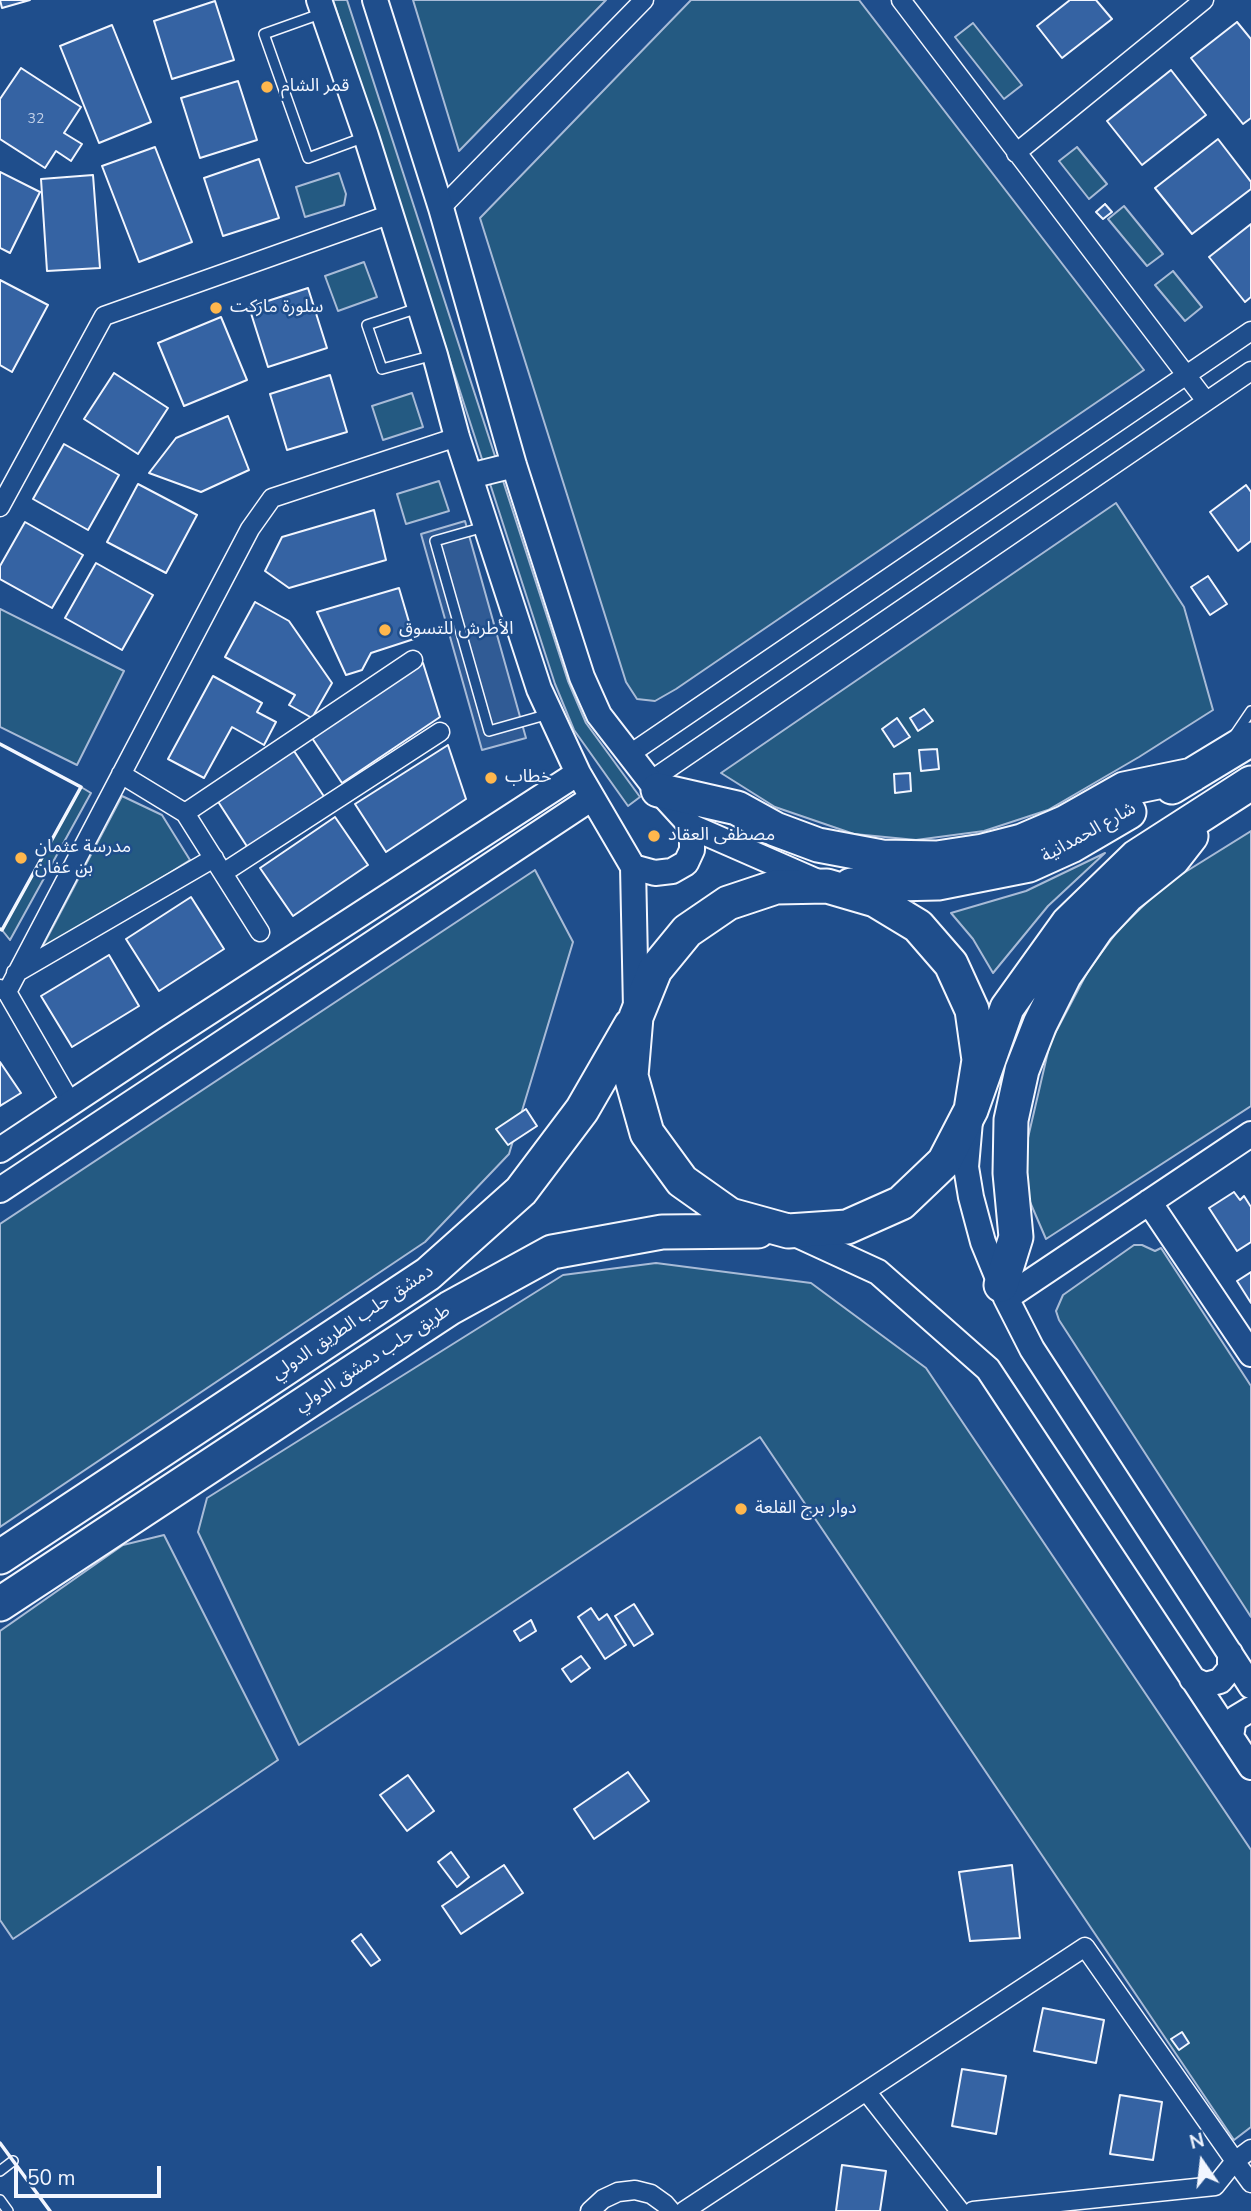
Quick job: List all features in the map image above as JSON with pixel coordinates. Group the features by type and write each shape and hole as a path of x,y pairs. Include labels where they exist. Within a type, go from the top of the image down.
{"highway":[{"name":"شارع الحمدانية","path":"636,1017 655,970 687,931 728,903 776,887 938,883 1029,865 1071,846 1251,739"},
{"path":"654,785 737,808 775,829 818,845 882,857 937,858 1023,841 1064,823 1124,789 1204,768"},
{"path":"971,1110 1007,1008 1068,923 1136,857 1251,783"},
{"path":"1003,1291 1016,1237 1010,1173 1011,1120 1022,1070 1040,1024 1064,976 1097,928 1128,895 1173,859 1214,806"},
{"path":"827,886 875,900 918,926 951,964 972,1010 976,1035 979,1060 971,1110"},
{"path":"636,1017 631,1076 647,1133 682,1181 730,1215 788,1231"},
{"name":"دمشق حلب الطريق الدولي","path":"0,1557 428,1274 521,1191 582,1110 636,1017"},
{"name":"طريق حلب دمشق الدولي","path":"0,1604 450,1308 552,1252 662,1232 788,1231 847,1227 901,1203 944,1162 971,1110"}],"main road":[{"path":"375,0 441,208 514,465 582,677 599,715 654,785 692,827 827,886"},
{"path":"321,6 391,214 435,355 457,437 538,689 578,774 633,867 636,1017"},
{"path":"470,476 514,465"},
{"path":"0,1150 578,774"},
{"path":"0,1190 592,799"},
{"path":"633,867 654,873 672,871 685,863 692,850 692,827"},
{"path":"971,1110 966,1167 983,1242 1003,1291 1032,1349 1251,1686"},
{"path":"1003,1291 1149,1202 1251,1134"},
{"path":"1149,1202 1251,1354"},
{"path":"788,1231 878,1272 988,1369 1251,1767"},
{"path":"1192,1679 1205,1685 1220,1681 1230,1669 1230,1653"},
{"path":"1231,1737 1236,1718 1251,1709"}],"street":[{"path":"441,208 644,0"},
{"path":"901,0 1206,401"},
{"path":"1016,153 1204,0"},
{"path":"0,507 104,316 391,214"},
{"path":"630,754 1251,331"},
{"path":"654,785 1251,371"},
{"path":"71,1102 3,990 16,973 250,529 272,498 457,437"},
{"path":"185,813 413,660"},
{"path":"223,873 440,732"},
{"path":"121,774 185,813 260,932"},
{"path":"16,973 214,858"},
{"path":"684,2211 1085,1947 1251,2183"},
{"path":"866,2091 960,2211"},
{"path":"972,2211 1215,2186 1235,2161 1251,2149"},
{"path":"590,2211 603,2199 618,2192 635,2190 651,2194 671,2211"},
{"path":"1114,2211 1125,2196"}],"lane":[{"path":"321,6 264,34 308,158 366,136"},
{"path":"420,307 367,325 382,369 435,355"},
{"path":"486,527 435,541 489,730 550,714"},
{"path":"1204,768 1251,711"},
{"path":"0,2171 13,2161"},
{"path":"0,2200 8,2211"}],"shaded area":[{"path":"333,0 347,0 568,681 586,723 640,797 628,806 574,730 555,684"},
{"path":"413,0 606,0 459,151"},
{"path":"691,0 859,0 1144,370 655,701 637,699 626,682 480,218"},
{"path":"973,23 1022,85 1004,99 955,37"},
{"path":"1077,147 1107,184 1089,199 1059,161"},
{"path":"339,173 346,194 344,205 305,217 296,187"},
{"path":"1124,206 1163,254 1147,266 1108,219"},
{"path":"364,262 377,297 338,311 325,276"},
{"path":"1173,271 1202,307 1185,321 1155,285"},
{"path":"412,393 423,427 383,440 372,406"},
{"path":"439,481 449,511 406,524 397,494"},
{"path":"1116,503 1184,607 1213,710 1048,810 984,831 916,840 854,834 775,807 721,773"},
{"path":"465,521 526,738 482,750 421,534"},
{"path":"0,609 124,671 77,765 0,727"},
{"path":"81,787 91,793 10,940 2,930"},
{"path":"122,796 162,815 190,860 37,957"},
{"path":"1251,831 1251,1106 1046,1239 1027,1195 1027,1142 1050,1043 1088,971 1119,929 1166,884"},
{"path":"1105,853 1048,906 993,973 973,939 951,913 1026,891"},
{"path":"535,870 573,942 509,1154 425,1242 0,1527 0,1224"},
{"path":"1134,1245 1142,1245 1155,1251 1161,1248 1251,1386 1251,1617 1059,1320 1056,1311 1063,1295"},
{"path":"656,1263 811,1283 926,1368 1251,1850 1251,2127 1234,2140 760,1437 299,1745 198,1532 207,1498 563,1275"},
{"path":"164,1535 278,1760 13,1939 0,1920 0,1631 123,1545"}],"building":[{"path":"0,0 30,0 2,8"},
{"path":"1070,0 1096,0 1112,19 1062,58 1037,26"},
{"path":"215,1 234,60 172,79 154,21"},
{"path":"1237,22 1251,39 1251,118 1243,124 1191,58"},
{"path":"112,25 151,122 99,143 60,46"},
{"path":"21,68 81,107 64,133 82,144 71,161 56,151 45,168 0,139 0,99"},
{"path":"1171,70 1206,115 1142,165 1107,121"},
{"path":"238,81 257,140 200,158 181,98"},
{"path":"1218,139 1251,182 1251,189 1192,234 1155,188"},
{"path":"155,147 192,242 139,262 102,166"},
{"path":"259,159 279,218 223,236 204,178"},
{"path":"0,172 40,192 10,253 0,248"},
{"path":"93,175 100,268 47,271 41,179"},
{"path":"1105,204 1112,212 1103,219 1096,212"},
{"path":"1251,224 1251,297 1245,302 1209,257"},
{"path":"0,280 48,305 12,372 0,365"},
{"path":"308,288 327,348 268,367 249,307"},
{"path":"221,317 247,380 184,406 158,343"},
{"path":"114,373 168,408 138,454 84,419"},
{"path":"330,375 347,432 287,450 270,394"},
{"path":"228,416 249,470 201,492 149,473 176,438"},
{"path":"64,444 119,475 88,530 33,499"},
{"path":"138,484 197,515 166,573 107,542"},
{"path":"1246,485 1251,492 1251,541 1238,551 1210,512"},
{"path":"374,510 386,560 289,588 265,571 282,537"},
{"path":"25,522 83,555 52,608 0,579 0,566"},
{"path":"96,563 153,595 122,650 65,618"},
{"path":"1208,576 1227,604 1210,615 1191,587"},
{"path":"399,588 414,639 371,653 362,670 346,675 317,612"},
{"path":"255,602 289,621 332,683 312,718 289,705 295,695 225,657"},
{"path":"423,663 440,717 342,783 310,735"},
{"path":"213,676 262,703 257,712 276,722 264,745 232,727 204,778 168,759"},
{"path":"924,709 933,721 918,731 910,718"},
{"path":"897,718 910,737 894,747 882,729"},
{"path":"448,745 466,799 386,852 355,804"},
{"path":"937,749 939,769 921,771 919,750"},
{"path":"294,751 325,798 248,848 217,800"},
{"path":"910,773 911,791 895,793 894,774"},
{"path":"335,817 368,865 293,916 260,868"},
{"path":"191,897 224,949 159,991 126,939"},
{"path":"109,955 139,1006 72,1047 41,996"},
{"path":"0,1062 21,1093 0,1106"},
{"path":"526,1109 537,1126 508,1145 496,1129"},
{"path":"1234,1192 1240,1200 1244,1196 1251,1207 1251,1242 1237,1251 1209,1208"},
{"path":"1251,1272 1251,1303 1237,1281"},
{"path":"634,1604 653,1634 634,1646 615,1616"},
{"path":"591,1608 599,1620 607,1614 626,1645 605,1659 578,1617"},
{"path":"531,1620 536,1631 520,1641 514,1631"},
{"path":"581,1656 590,1668 571,1682 562,1669"},
{"path":"628,1772 649,1801 594,1839 574,1809"},
{"path":"408,1775 434,1811 407,1831 380,1795"},
{"path":"451,1852 469,1877 457,1887 438,1862"},
{"path":"504,1865 523,1893 461,1934 442,1906"},
{"path":"1012,1865 1020,1938 970,1941 959,1872"},
{"path":"361,1934 380,1960 371,1966 352,1941"},
{"path":"1043,2008 1104,2020 1096,2063 1034,2051"},
{"path":"1182,2032 1189,2043 1179,2050 1171,2039"},
{"path":"962,2069 1006,2076 996,2134 952,2126"},
{"path":"1120,2095 1162,2102 1153,2160 1110,2154"},
{"path":"842,2165 886,2171 880,2211 836,2211"}],"wall":[{"path":"0,744 81,787 2,930 0,929"},
{"path":"0,2143 50,2211"}],"place":[{"name":"قمر الشام","path":"267,87"},
{"name":"سلورة ماركت","path":"216,308"},
{"name":"الأطرش للتسوق","path":"385,630"},
{"name":"خطاب","path":"491,778"},
{"name":"مصطفى العقاد","path":"654,836"},
{"name":"مدرسة عثمان بن عفان","path":"21,858"},
{"name":"دوار برج القلعة","path":"741,1509"}]}
